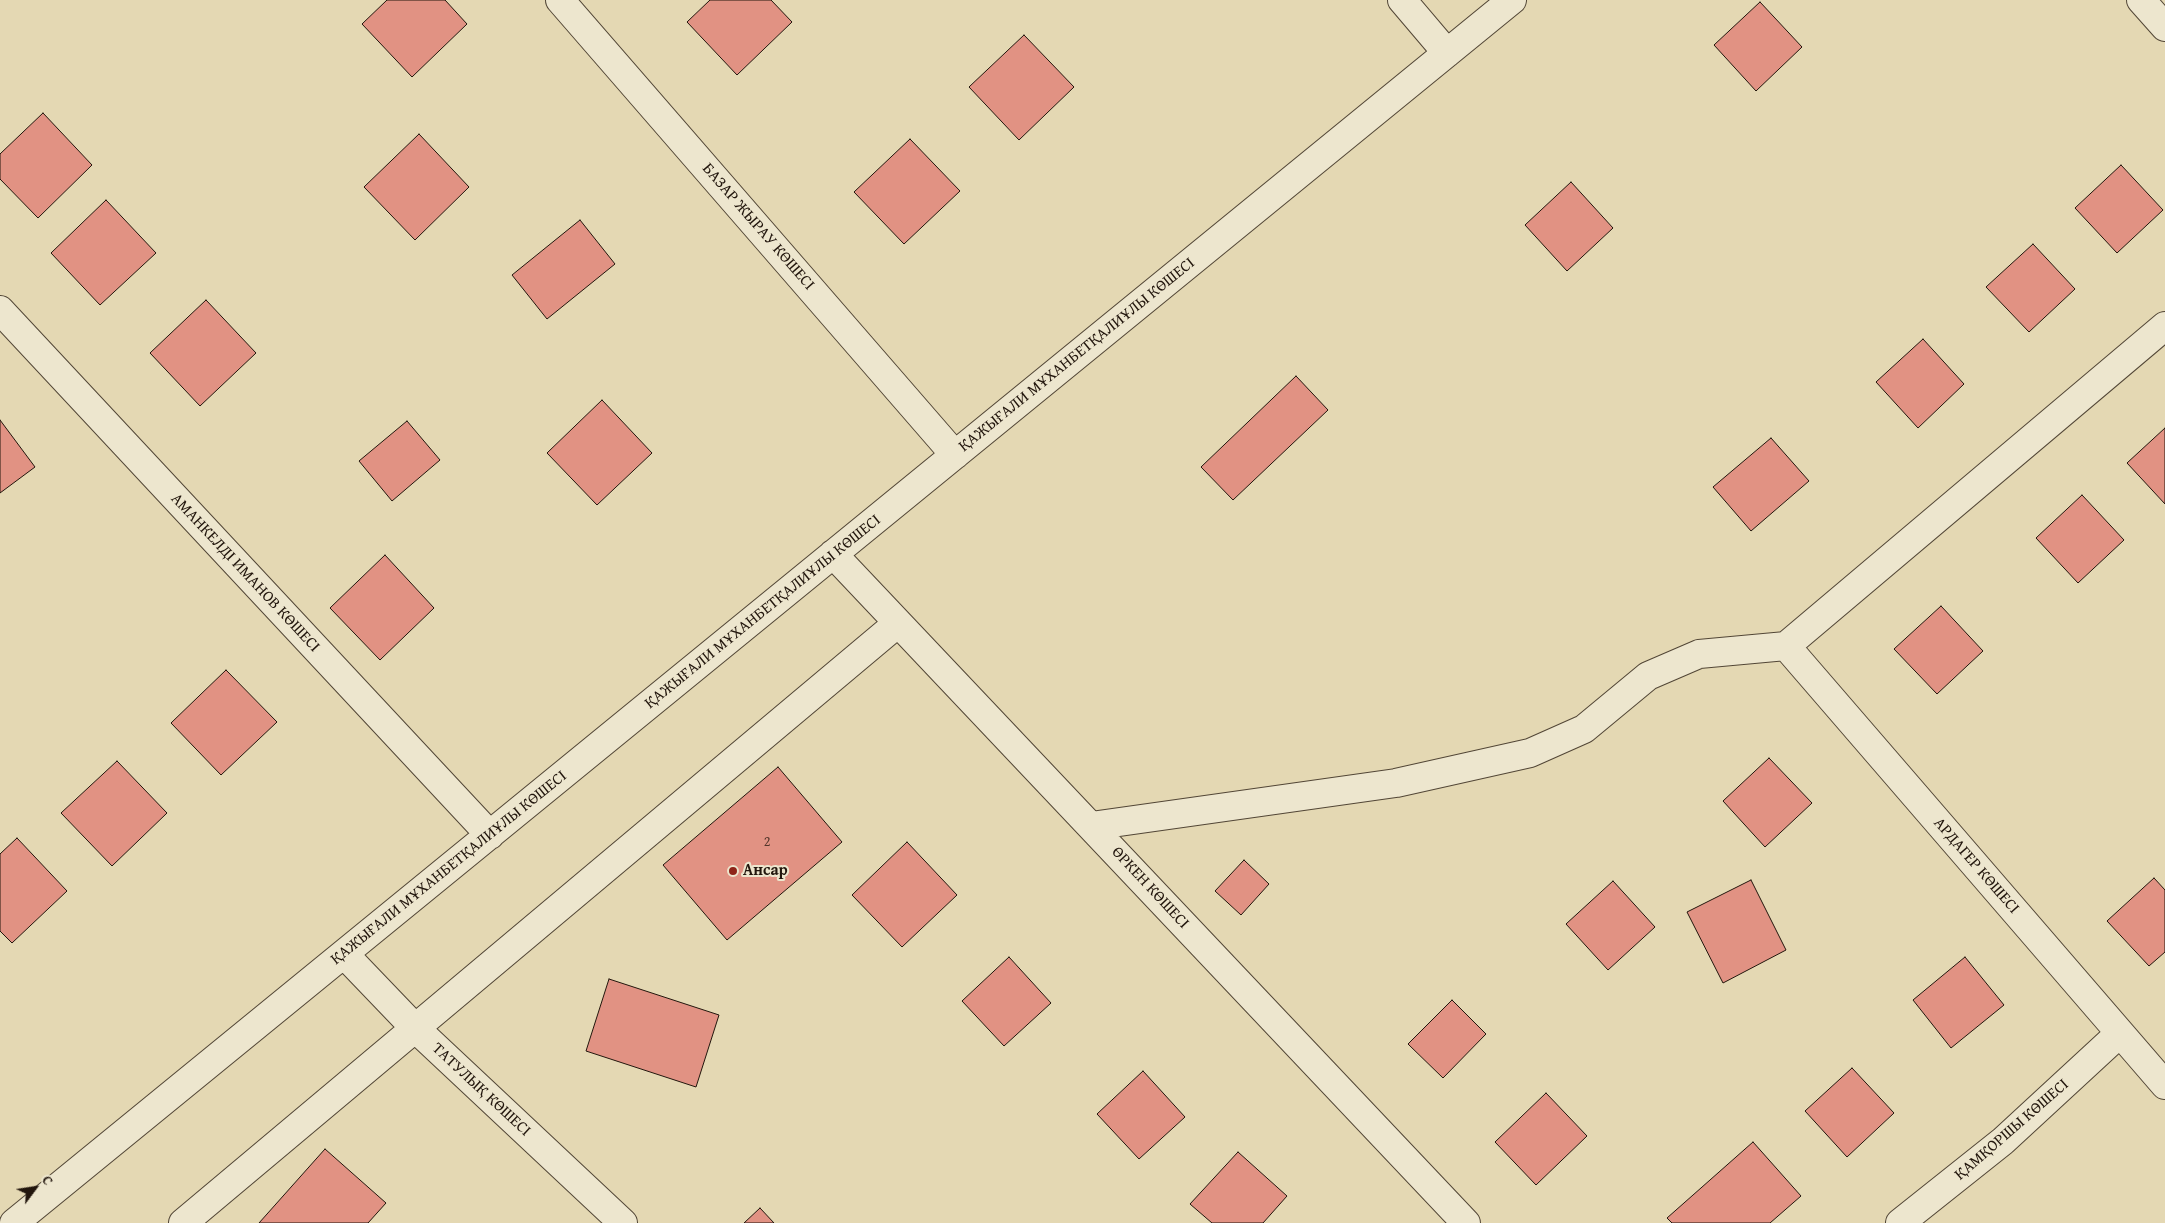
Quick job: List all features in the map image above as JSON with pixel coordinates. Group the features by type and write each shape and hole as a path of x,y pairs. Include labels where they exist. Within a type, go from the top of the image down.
{"street":[{"name":"БАЗАР ЖЫРАУ КӨШЕСІ","path":"560,0 955,455"},
{"path":"1402,0 1447,52"},
{"name":"ҚАЖЫҒАЛИ МҰХАНБЕТҚАЛИҰЛЫ КӨШЕСІ","path":"14,1223 1512,0"},
{"path":"2141,0 2165,27"},
{"name":"АМАНКЕЛДІ ИМАНОВ КӨШЕСІ","path":"0,310 490,835"},
{"path":"1091,826 1396,783 1530,753 1584,729 1648,676 1698,654 1786,646 2165,326"},
{"name":"ӨРКЕН КӨШЕСІ","path":"833,554 1466,1223"},
{"path":"183,1223 898,623"},
{"name":"АРДАГЕР КӨШЕСІ","path":"1786,646 2165,1085"},
{"name":"ТАТУЛЫҚ КӨШЕСІ","path":"344,954 414,1028 623,1223"},
{"name":"ҚАМҚОРШЫ КӨШЕСІ","path":"1900,1223 2003,1141 2120,1033"}],"building":[{"path":"387,0 445,0 467,24 412,77 362,24"},
{"path":"710,0 771,0 792,22 737,75 687,22"},
{"path":"1760,2 1802,47 1756,91 1714,45"},
{"path":"1024,35 1074,87 1019,140 969,87"},
{"path":"43,113 92,165 38,218 0,179 0,154"},
{"path":"419,134 469,187 415,240 364,187"},
{"path":"910,139 960,191 904,244 854,192"},
{"path":"2121,165 2163,210 2117,253 2075,208"},
{"path":"1571,182 1613,228 1567,271 1525,225"},
{"path":"106,200 156,253 100,305 51,253"},
{"path":"580,220 615,264 547,319 512,275"},
{"path":"2033,244 2075,289 2029,332 1986,287"},
{"path":"206,300 256,353 200,406 150,353"},
{"path":"1923,339 1964,384 1918,428 1876,382"},
{"path":"1296,376 1328,410 1233,500 1201,467"},
{"path":"602,400 652,453 597,505 547,453"},
{"path":"0,420 35,467 0,493"},
{"path":"407,421 440,460 392,501 359,461"},
{"path":"2165,428 2165,504 2127,463"},
{"path":"1771,438 1809,481 1751,531 1713,487"},
{"path":"2082,495 2124,540 2078,583 2036,538"},
{"path":"385,555 434,608 380,660 330,608"},
{"path":"1941,606 1983,651 1937,694 1894,649"},
{"path":"226,670 277,722 221,775 171,723"},
{"path":"1769,758 1812,803 1765,847 1723,801"},
{"path":"117,761 167,813 112,866 61,813"},
{"path":"778,767 842,842 727,940 663,865"},
{"path":"17,838 67,891 12,943 0,931 0,854"},
{"path":"907,842 957,895 902,947 852,895"},
{"path":"1244,860 1269,884 1241,915 1215,891"},
{"path":"2154,878 2165,890 2165,952 2149,966 2107,921"},
{"path":"1751,880 1786,950 1723,983 1687,912"},
{"path":"1613,881 1655,927 1608,970 1566,924"},
{"path":"1009,957 1051,1003 1004,1046 962,1001"},
{"path":"1965,957 2004,1005 1951,1048 1913,1000"},
{"path":"609,979 719,1015 696,1087 586,1051"},
{"path":"1452,1000 1486,1034 1443,1078 1408,1044"},
{"path":"1852,1068 1894,1113 1847,1157 1805,1111"},
{"path":"1143,1071 1185,1117 1139,1159 1097,1114"},
{"path":"1546,1093 1587,1136 1536,1185 1495,1142"},
{"path":"1753,1142 1801,1196 1770,1223 1672,1223 1667,1218"},
{"path":"325,1149 386,1203 368,1223 259,1223"},
{"path":"1238,1152 1287,1196 1263,1223 1212,1223 1190,1204"},
{"path":"760,1208 774,1223 744,1223"}],"place":[{"name":"Ансар","path":"733,871"}]}
